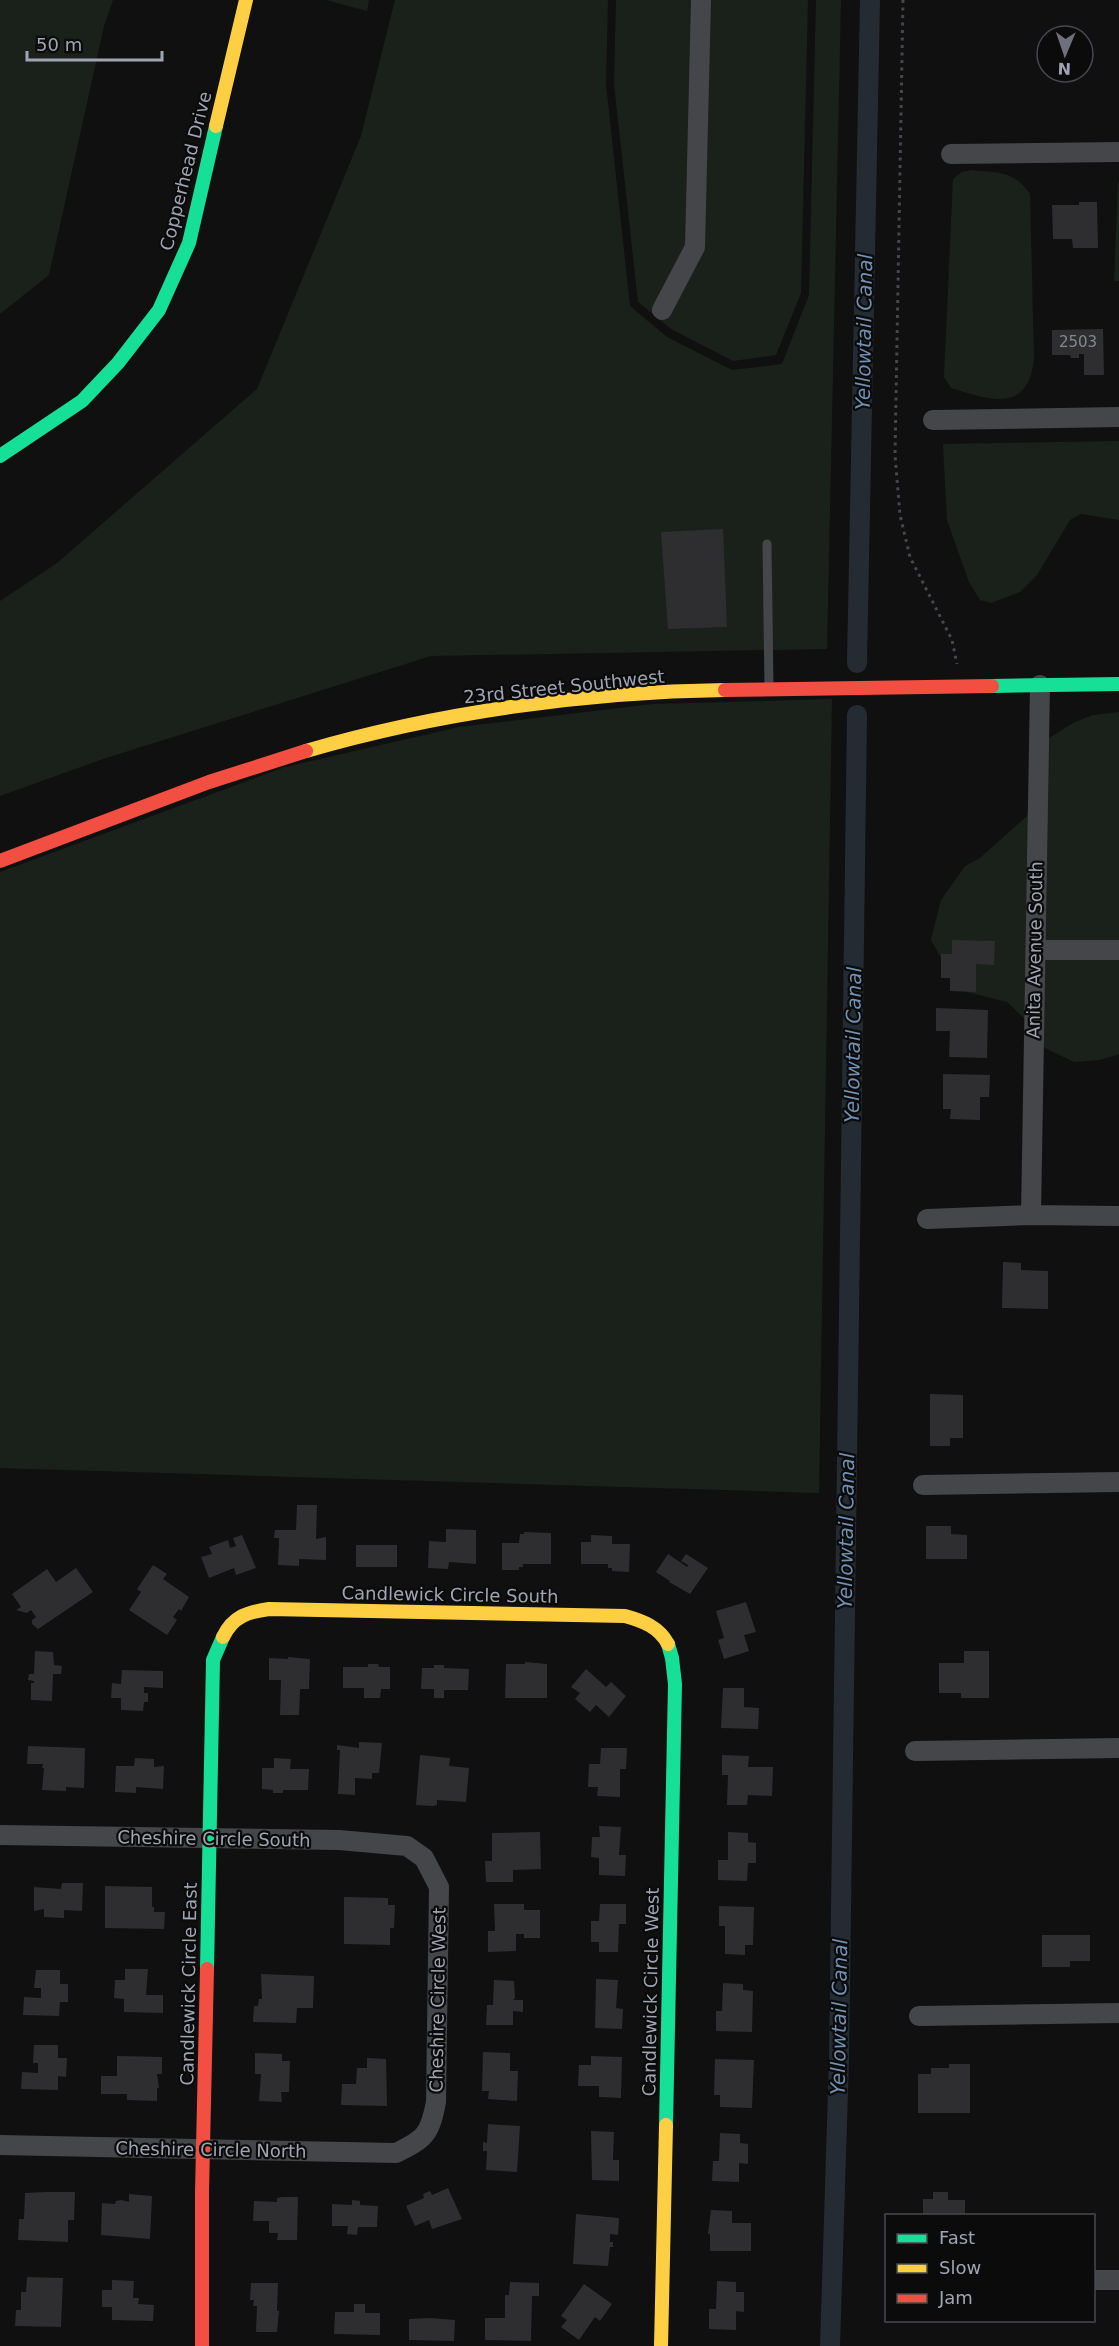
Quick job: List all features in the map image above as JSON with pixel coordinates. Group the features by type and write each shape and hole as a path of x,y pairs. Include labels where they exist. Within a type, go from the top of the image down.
{"street":[{"name":"Copperhead Drive","path":"0,456 81,401 118,363 159,310 189,243 246,0"},
{"path":"662,310 695,247 701,0"},
{"path":"951,154 1119,152"},
{"path":"933,420 1119,417"},
{"name":"23rd Street Southwest","path":"0,861 221,776 305,751 457,716 582,699 664,693 770,689 1119,684"},
{"name":"Anita Avenue South","path":"1031,1215 1040,686"},
{"path":"1037,950 1119,950"},
{"path":"927,1219 1031,1215 1119,1216"},
{"path":"923,1485 1119,1482"},
{"name":"Candlewick Circle South","path":"228,1625 245,1612 269,1609 625,1616 646,1621 668,1641"},
{"name":"Candlewick Circle East","path":"202,2346 213,1660 228,1625"},
{"name":"Candlewick Circle West","path":"661,2346 675,1684 674,1659 668,1641"},
{"path":"915,1751 1119,1748"},
{"name":"Cheshire Circle South","path":"0,1835 351,1841 407,1846 424,1857"},
{"name":"Cheshire Circle West","path":"420,2141 432,2123 436,2102 439,1975 440,1887 424,1857"},
{"path":"919,2016 1119,2013"},
{"name":"Cheshire Circle North","path":"0,2145 396,2153 420,2141"},
{"path":"1095,2280 1119,2280"}],"lane":[{"path":"767,544 770,689"}],"path":[{"path":"903,0 895,455 900,515 910,557 952,640 962,687"}],"shaded area":[{"path":"0,0 113,0 104,26 49,275 0,314"},
{"path":"326,0 369,0 367,11"},
{"path":"395,0 608,0 606,84 630,306 667,337 732,370 782,364 809,295 816,0 841,0 827,649 431,656 103,759 0,796 0,601 57,563 257,389 361,136"},
{"path":"616,0 808,0 801,293 776,355 733,361 671,329 638,302 614,84"},
{"path":"971,170 1004,174 1018,181 1030,194 1034,359 1030,377 1024,388 1015,396 1005,399 993,399 951,388 944,377 953,179 962,172"},
{"path":"1119,180 1119,281 1114,281 1118,182"},
{"path":"1119,441 1119,520 1081,514 1070,520 1037,575 1020,592 991,603 980,600 969,582 947,520 943,444"},
{"path":"832,699 819,1493 0,1468 0,872 285,767 459,727 653,704"},
{"path":"1119,712 1119,1054 1100,1060 1074,1062 1043,1047 1029,1023 1007,1002 970,993 958,987 931,940 941,900 965,866 980,858 1027,816 1034,768 1043,742 1073,723 1093,715"}],"building":[{"path":"1079,202 1097,202 1098,248 1073,248 1072,239 1053,239 1052,205 1079,205"},
{"path":"1103,329 1104,375 1084,375 1084,354 1079,354 1079,358 1071,358 1070,355 1052,355 1052,330"},
{"path":"723,529 727,627 668,629 661,532"},
{"path":"952,940 995,941 994,965 976,964 976,992 950,991 950,978 941,978 941,954 952,954"},
{"path":"936,1008 988,1010 987,1058 949,1057 950,1031 936,1031"},
{"path":"943,1074 990,1075 989,1097 980,1097 980,1120 950,1119 951,1109 943,1109"},
{"path":"1003,1262 1021,1263 1021,1270 1048,1271 1048,1309 1002,1308"},
{"path":"930,1394 963,1395 963,1438 950,1438 950,1446 930,1446"},
{"path":"297,1505 317,1505 316,1539 326,1537 326,1560 299,1559 299,1566 278,1565 279,1538 274,1538 275,1530 296,1530"},
{"path":"926,1526 951,1526 951,1534 967,1535 967,1559 926,1559"},
{"path":"446,1529 476,1530 476,1564 449,1562 448,1569 428,1568 429,1541 446,1542"},
{"path":"524,1532 551,1533 551,1564 523,1564 519,1570 502,1570 502,1543 519,1543 520,1534"},
{"path":"242,1535 256,1568 236,1575 234,1568 209,1578 201,1557 212,1554 209,1547 228,1540 230,1548 236,1546 233,1538"},
{"path":"591,1535 612,1536 612,1544 630,1544 629,1572 612,1571 612,1568 608,1568 608,1564 581,1564 581,1542 591,1542"},
{"path":"356,1545 397,1545 397,1567 356,1567"},
{"path":"668,1554 687,1567 688,1565 681,1561 686,1554 708,1568 690,1594 656,1572"},
{"path":"153,1565 167,1574 163,1579 189,1597 181,1611 179,1609 173,1617 177,1620 167,1635 129,1610 141,1592 137,1589"},
{"path":"76,1568 93,1592 38,1629 32,1624 32,1620 36,1617 31,1610 27,1613 16,1610 21,1607 12,1594 47,1569 56,1582"},
{"path":"746,1602 756,1632 744,1635 749,1651 724,1659 718,1640 724,1638 716,1611"},
{"path":"35,1651 53,1652 54,1665 62,1666 61,1674 53,1674 52,1701 31,1700 31,1683 34,1681 28,1680 29,1674 34,1674"},
{"path":"964,1651 989,1651 989,1698 961,1698 961,1693 939,1693 939,1663 964,1663"},
{"path":"288,1657 310,1659 309,1689 300,1689 299,1715 280,1715 281,1680 269,1680 269,1658 288,1659"},
{"path":"525,1662 547,1664 547,1698 505,1698 506,1664 525,1664"},
{"path":"368,1664 390,1667 390,1689 381,1689 380,1698 364,1698 364,1688 343,1688 343,1667 368,1667"},
{"path":"434,1665 444,1665 444,1668 469,1669 468,1690 444,1690 444,1698 434,1698 434,1689 421,1689 422,1668 434,1668"},
{"path":"586,1669 606,1687 611,1682 626,1696 609,1717 596,1705 590,1712 575,1699 580,1693 571,1687"},
{"path":"122,1670 163,1671 163,1688 144,1687 144,1693 148,1693 148,1702 144,1702 143,1711 121,1710 121,1698 111,1698 112,1683 121,1684"},
{"path":"723,1688 744,1688 744,1707 759,1708 758,1729 721,1728"},
{"path":"359,1742 382,1743 379,1773 372,1773 372,1779 355,1778 355,1795 338,1794 340,1750 337,1750 337,1745 359,1748"},
{"path":"28,1746 85,1748 84,1788 66,1787 66,1791 42,1790 43,1764 27,1764"},
{"path":"601,1748 627,1748 626,1769 620,1769 620,1797 597,1796 598,1787 588,1787 589,1764 600,1764"},
{"path":"420,1755 450,1758 449,1766 469,1768 466,1802 437,1800 437,1805 433,1806 416,1805"},
{"path":"722,1755 749,1756 748,1767 773,1767 772,1796 748,1795 747,1805 727,1805 728,1775 722,1775"},
{"path":"135,1758 154,1759 154,1767 164,1766 163,1789 136,1787 136,1793 115,1792 116,1766 134,1766"},
{"path":"274,1758 291,1759 290,1769 309,1769 308,1790 283,1790 283,1793 273,1793 273,1790 262,1789 262,1768 274,1768"},
{"path":"599,1826 621,1827 619,1855 626,1855 625,1876 599,1875 599,1858 591,1857 592,1837 600,1837"},
{"path":"540,1832 541,1869 513,1870 513,1882 486,1882 485,1861 492,1861 492,1833"},
{"path":"728,1832 748,1833 748,1842 756,1843 756,1863 748,1863 747,1881 718,1880 718,1860 728,1860"},
{"path":"62,1883 83,1883 82,1911 64,1910 64,1918 44,1917 44,1909 34,1911 34,1887 61,1889"},
{"path":"105,1886 152,1887 154,1912 165,1912 164,1929 105,1928"},
{"path":"344,1897 388,1898 388,1905 395,1905 394,1928 390,1928 390,1945 344,1944"},
{"path":"494,1904 524,1904 524,1910 540,1910 540,1938 524,1938 524,1934 516,1934 516,1951 488,1952 488,1931 495,1931"},
{"path":"600,1904 626,1904 626,1924 619,1924 618,1952 599,1952 599,1942 591,1942 591,1921 599,1921"},
{"path":"719,1906 754,1907 753,1945 745,1945 745,1955 725,1954 725,1926 719,1926"},
{"path":"1042,1935 1090,1935 1090,1961 1070,1961 1070,1967 1042,1967"},
{"path":"125,1969 148,1969 146,1995 163,1995 163,2013 124,2012 124,1999 114,1998 115,1980 125,1980"},
{"path":"36,1970 60,1970 60,1984 68,1984 68,2002 60,2002 59,2016 23,2015 24,1997 41,1998 41,1988 34,1988"},
{"path":"261,1974 314,1976 313,2008 297,2008 296,2023 253,2022 254,2006 258,2006 259,1999 262,1999"},
{"path":"596,1979 618,1980 616,2008 623,2009 622,2029 595,2028"},
{"path":"494,1980 514,1981 515,1998 513,2000 523,2000 523,2012 513,2011 513,2025 486,2025 487,2005 493,2005"},
{"path":"723,1983 743,1984 743,1990 753,1991 752,2032 716,2031 716,2011 722,2011"},
{"path":"34,2045 58,2045 58,2058 67,2058 66,2077 58,2076 58,2090 21,2089 22,2072 38,2073 38,2063 33,2063"},
{"path":"483,2052 510,2053 510,2071 518,2071 517,2101 488,2099 489,2091 482,2091"},
{"path":"255,2053 282,2054 282,2061 290,2061 289,2092 281,2092 282,2102 259,2101 261,2074 255,2074"},
{"path":"117,2056 162,2057 162,2074 157,2074 159,2088 157,2088 157,2101 127,2100 127,2094 101,2094 101,2076 117,2076"},
{"path":"591,2056 622,2057 621,2098 599,2097 599,2086 578,2086 579,2065 591,2065"},
{"path":"367,2058 386,2059 387,2106 341,2105 342,2084 356,2084 357,2068 367,2068"},
{"path":"715,2059 754,2060 752,2108 720,2107 720,2095 714,2095"},
{"path":"949,2064 970,2064 970,2113 918,2113 918,2074 931,2074 931,2068 949,2068"},
{"path":"488,2124 520,2126 517,2172 486,2170 487,2151 483,2151 483,2142 487,2143"},
{"path":"591,2131 614,2132 613,2160 619,2160 619,2181 592,2180"},
{"path":"720,2133 740,2134 740,2143 748,2144 748,2164 739,2163 739,2182 712,2181 713,2161 719,2161"},
{"path":"448,2188 462,2219 432,2229 429,2220 415,2226 406,2206 424,2198 423,2194 430,2191 432,2195"},
{"path":"75,2192 74,2220 68,2220 68,2242 18,2240 19,2219 24,2219 25,2193"},
{"path":"933,2192 948,2192 948,2200 965,2200 965,2214 923,2214 923,2199 933,2199"},
{"path":"129,2194 152,2196 150,2239 101,2235 102,2203 115,2204 116,2201 121,2200 129,2202"},
{"path":"298,2197 297,2240 277,2240 278,2233 269,2233 269,2221 253,2221 254,2201 277,2202 277,2198"},
{"path":"352,2200 360,2201 360,2205 378,2206 377,2227 358,2227 357,2235 347,2234 348,2226 332,2226 332,2204 352,2205"},
{"path":"711,2210 732,2211 732,2223 751,2223 751,2251 710,2251 710,2234 708,2234"},
{"path":"576,2214 619,2218 618,2235 610,2234 613,2247 610,2247 608,2266 573,2264"},
{"path":"27,2277 63,2278 61,2327 15,2326 16,2310 21,2310 21,2292 26,2292"},
{"path":"112,2280 134,2281 133,2298 139,2298 138,2304 154,2305 153,2321 112,2320 112,2307 102,2307 102,2290 112,2290"},
{"path":"717,2281 736,2282 736,2292 744,2292 744,2312 736,2311 736,2330 709,2329 709,2309 716,2309"},
{"path":"510,2282 539,2283 539,2296 532,2296 531,2341 485,2340 485,2318 505,2318 505,2295 509,2295"},
{"path":"251,2283 278,2283 277,2332 256,2332 257,2306 253,2306 254,2300 250,2300"},
{"path":"584,2284 612,2304 600,2321 595,2317 579,2340 561,2327 567,2320 561,2316"},
{"path":"354,2304 365,2304 365,2313 380,2313 380,2335 334,2334 335,2312 354,2312"},
{"path":"409,2319 455,2320 454,2341 409,2340"}],"waterway":[{"name":"Yellowtail Canal","path":"857,663 870,0"},
{"name":"Yellowtail Canal","path":"830,2346 839,2059 857,715"}],"traffic: fast":[{"path":"0,456 82,401 118,363 159,310 189,243 216,126"},
{"path":"992,686 1119,684"},
{"path":"207,1969 213,1660 223,1637"},
{"path":"666,2125 675,1684 668,1644"}],"traffic: slow":[{"path":"216,126 246,0"},
{"path":"306,751 408,725 514,707 620,695 725,690"},
{"path":"223,1637 231,1624 242,1616 269,1609 625,1616 650,1625 668,1644"},
{"path":"661,2346 666,2125"}],"traffic: jam":[{"path":"725,690 992,686"},
{"path":"0,861 209,782 306,751"},
{"path":"202,2346 202,2192 207,1969"}]}
